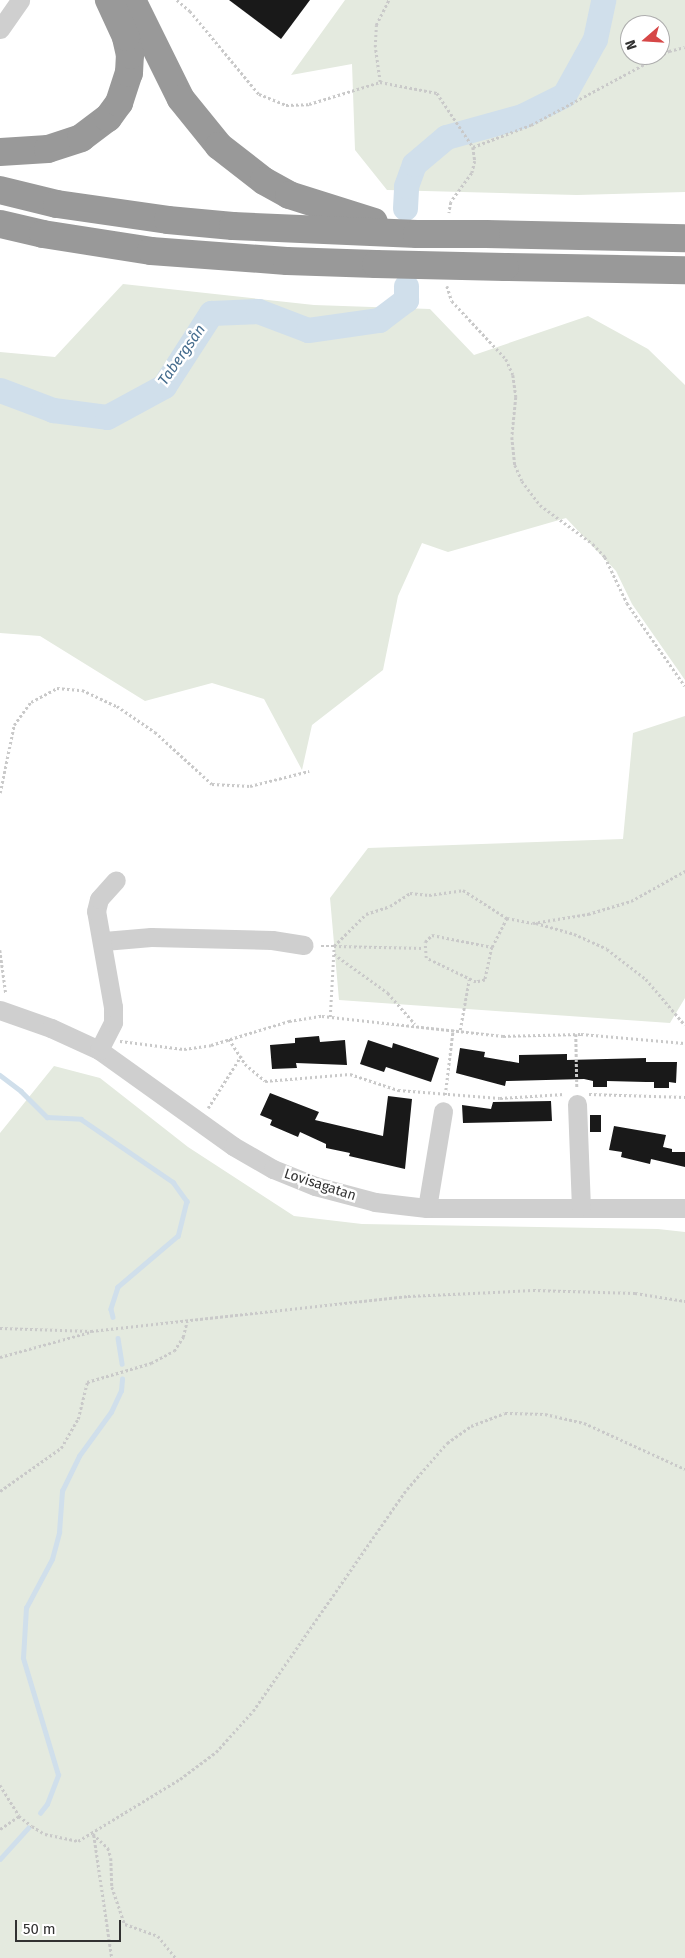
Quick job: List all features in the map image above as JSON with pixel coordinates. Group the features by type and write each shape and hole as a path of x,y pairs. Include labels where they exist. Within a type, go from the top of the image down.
{"highway":[{"path":"0,152 48,149 81,138 108,118 119,103 127,82 130,55 126,37 109,0"},
{"path":"132,0 181,99 219,146 264,181 289,195 358,225"},
{"path":"0,190 57,204 168,220 358,225 417,234 685,238"},
{"path":"0,224 112,246 287,261"},
{"path":"0,242 111,260 287,261 685,270"}],"street":[{"path":"0,29 20,0"},
{"path":"102,1043 112,1022 113,1007 104,941 96,911 99,899 116,880"},
{"path":"104,941 122,937 151,937 272,940 304,945"},
{"name":"Lovisagatan","path":"0,1010 102,1043 197,1121 250,1156 315,1186 375,1202 427,1208 581,1206 685,1208"},
{"path":"577,1099 581,1206"},
{"path":"427,1208 444,1102"}],"path":[{"path":"177,0 190,11 259,94 286,106 309,104 380,82 437,93 473,146 472,173 450,202 449,219"},
{"path":"380,82 375,47 376,25 389,0"},
{"path":"473,146 532,125 669,52 685,46"},
{"path":"447,282 452,301 506,359 513,375 516,397 512,437 515,465 522,482 540,505 593,544 605,557 627,603 685,686"},
{"path":"0,793 14,725 31,702 57,688 82,690 117,706 155,732 212,784 250,786 309,771"},
{"path":"533,923 588,914 631,902 685,871"},
{"path":"330,1017 334,946 366,914 390,906 410,893 429,895 463,890 508,918 574,934 607,949 646,979 685,1025"},
{"path":"492,947 432,935 427,938 424,948 426,958 476,982 485,980 492,947 508,918"},
{"path":"304,945 424,948"},
{"path":"0,950 7,989 0,1010"},
{"path":"334,954 388,993 415,1024"},
{"path":"460,1030 470,979"},
{"path":"102,1043 184,1049 229,1039 290,1020 330,1017 415,1024 503,1036 576,1034 685,1043"},
{"path":"444,1102 453,1029"},
{"path":"576,1034 577,1099"},
{"path":"229,1039 240,1056 265,1081 350,1074 398,1090 444,1102 500,1098 685,1097"},
{"path":"197,1121 210,1107 240,1056"},
{"path":"0,1328 92,1331 408,1296 523,1291 634,1293 685,1301"},
{"path":"0,1491 62,1448 78,1419 87,1382 151,1363 174,1351 183,1337 187,1321"},
{"path":"0,1357 92,1331"},
{"path":"0,1785 19,1816 45,1834 78,1841 93,1834 180,1780 216,1752 253,1711 407,1490 447,1443 471,1426 505,1413 545,1414 584,1423 685,1469"},
{"path":"0,1829 19,1816"},
{"path":"93,1834 112,1958"},
{"path":"93,1834 108,1848 111,1858 112,1887 125,1924 158,1936 176,1958"}],"shaded area":[{"path":"345,0 685,0 685,192 577,195 387,190 355,150 352,64 291,75"},
{"path":"123,284 314,305 430,309 474,355 588,316 648,349 685,385 685,680 632,604 616,571 566,518 448,552 422,543 398,596 383,670 312,725 302,770 264,699 212,683 145,701 40,636 0,633 0,352 55,357"},
{"path":"685,716 685,998 670,1023 339,1000 330,898 368,848 623,839 633,733"},
{"path":"54,1066 100,1078 188,1147 294,1216 362,1224 658,1229 685,1232 685,1958 0,1958 0,1133"}],"building":[{"path":"229,0 310,0 281,39"},
{"path":"319,1036 320,1042 345,1040 347,1065 296,1063 297,1068 272,1069 270,1045 295,1043 295,1038"},
{"path":"368,1040 392,1048 393,1043 439,1058 431,1082 386,1067 384,1072 360,1064"},
{"path":"460,1048 485,1052 484,1057 519,1063 519,1055 567,1054 567,1060 646,1058 646,1062 677,1062 676,1083 669,1082 669,1088 654,1088 654,1082 607,1081 607,1087 593,1087 593,1081 584,1079 506,1081 505,1086 456,1073"},
{"path":"270,1093 319,1112 315,1120 383,1136 388,1096 412,1099 405,1169 349,1156 350,1153 326,1148 326,1144 300,1132 298,1137 270,1125 272,1120 260,1115"},
{"path":"551,1101 552,1121 463,1123 462,1105 491,1109 493,1102"},
{"path":"590,1115 601,1115 601,1132 590,1132"},
{"path":"614,1126 666,1135 663,1147 672,1149 672,1152 685,1152 685,1167 651,1159 650,1164 621,1157 622,1152 609,1150"}],"waterway":[{"name":"Tabergsån","path":"405,208 406,186 414,164 446,137 522,116 564,95 595,39 603,0"},
{"name":"Tabergsån","path":"0,390 53,410 107,417 164,386 211,313 258,311 308,330 379,320 406,300 406,286"},
{"path":"0,1075 21,1091 47,1117 81,1119 173,1182 187,1201 178,1236 118,1287 111,1309 113,1317"},
{"path":"118,1338 122,1364"},
{"path":"40,1813 47,1804 58,1775 23,1658 26,1608 52,1559 59,1532 62,1491 79,1456 111,1412 121,1391 122,1379"},
{"path":"0,1859 28,1828"}]}
